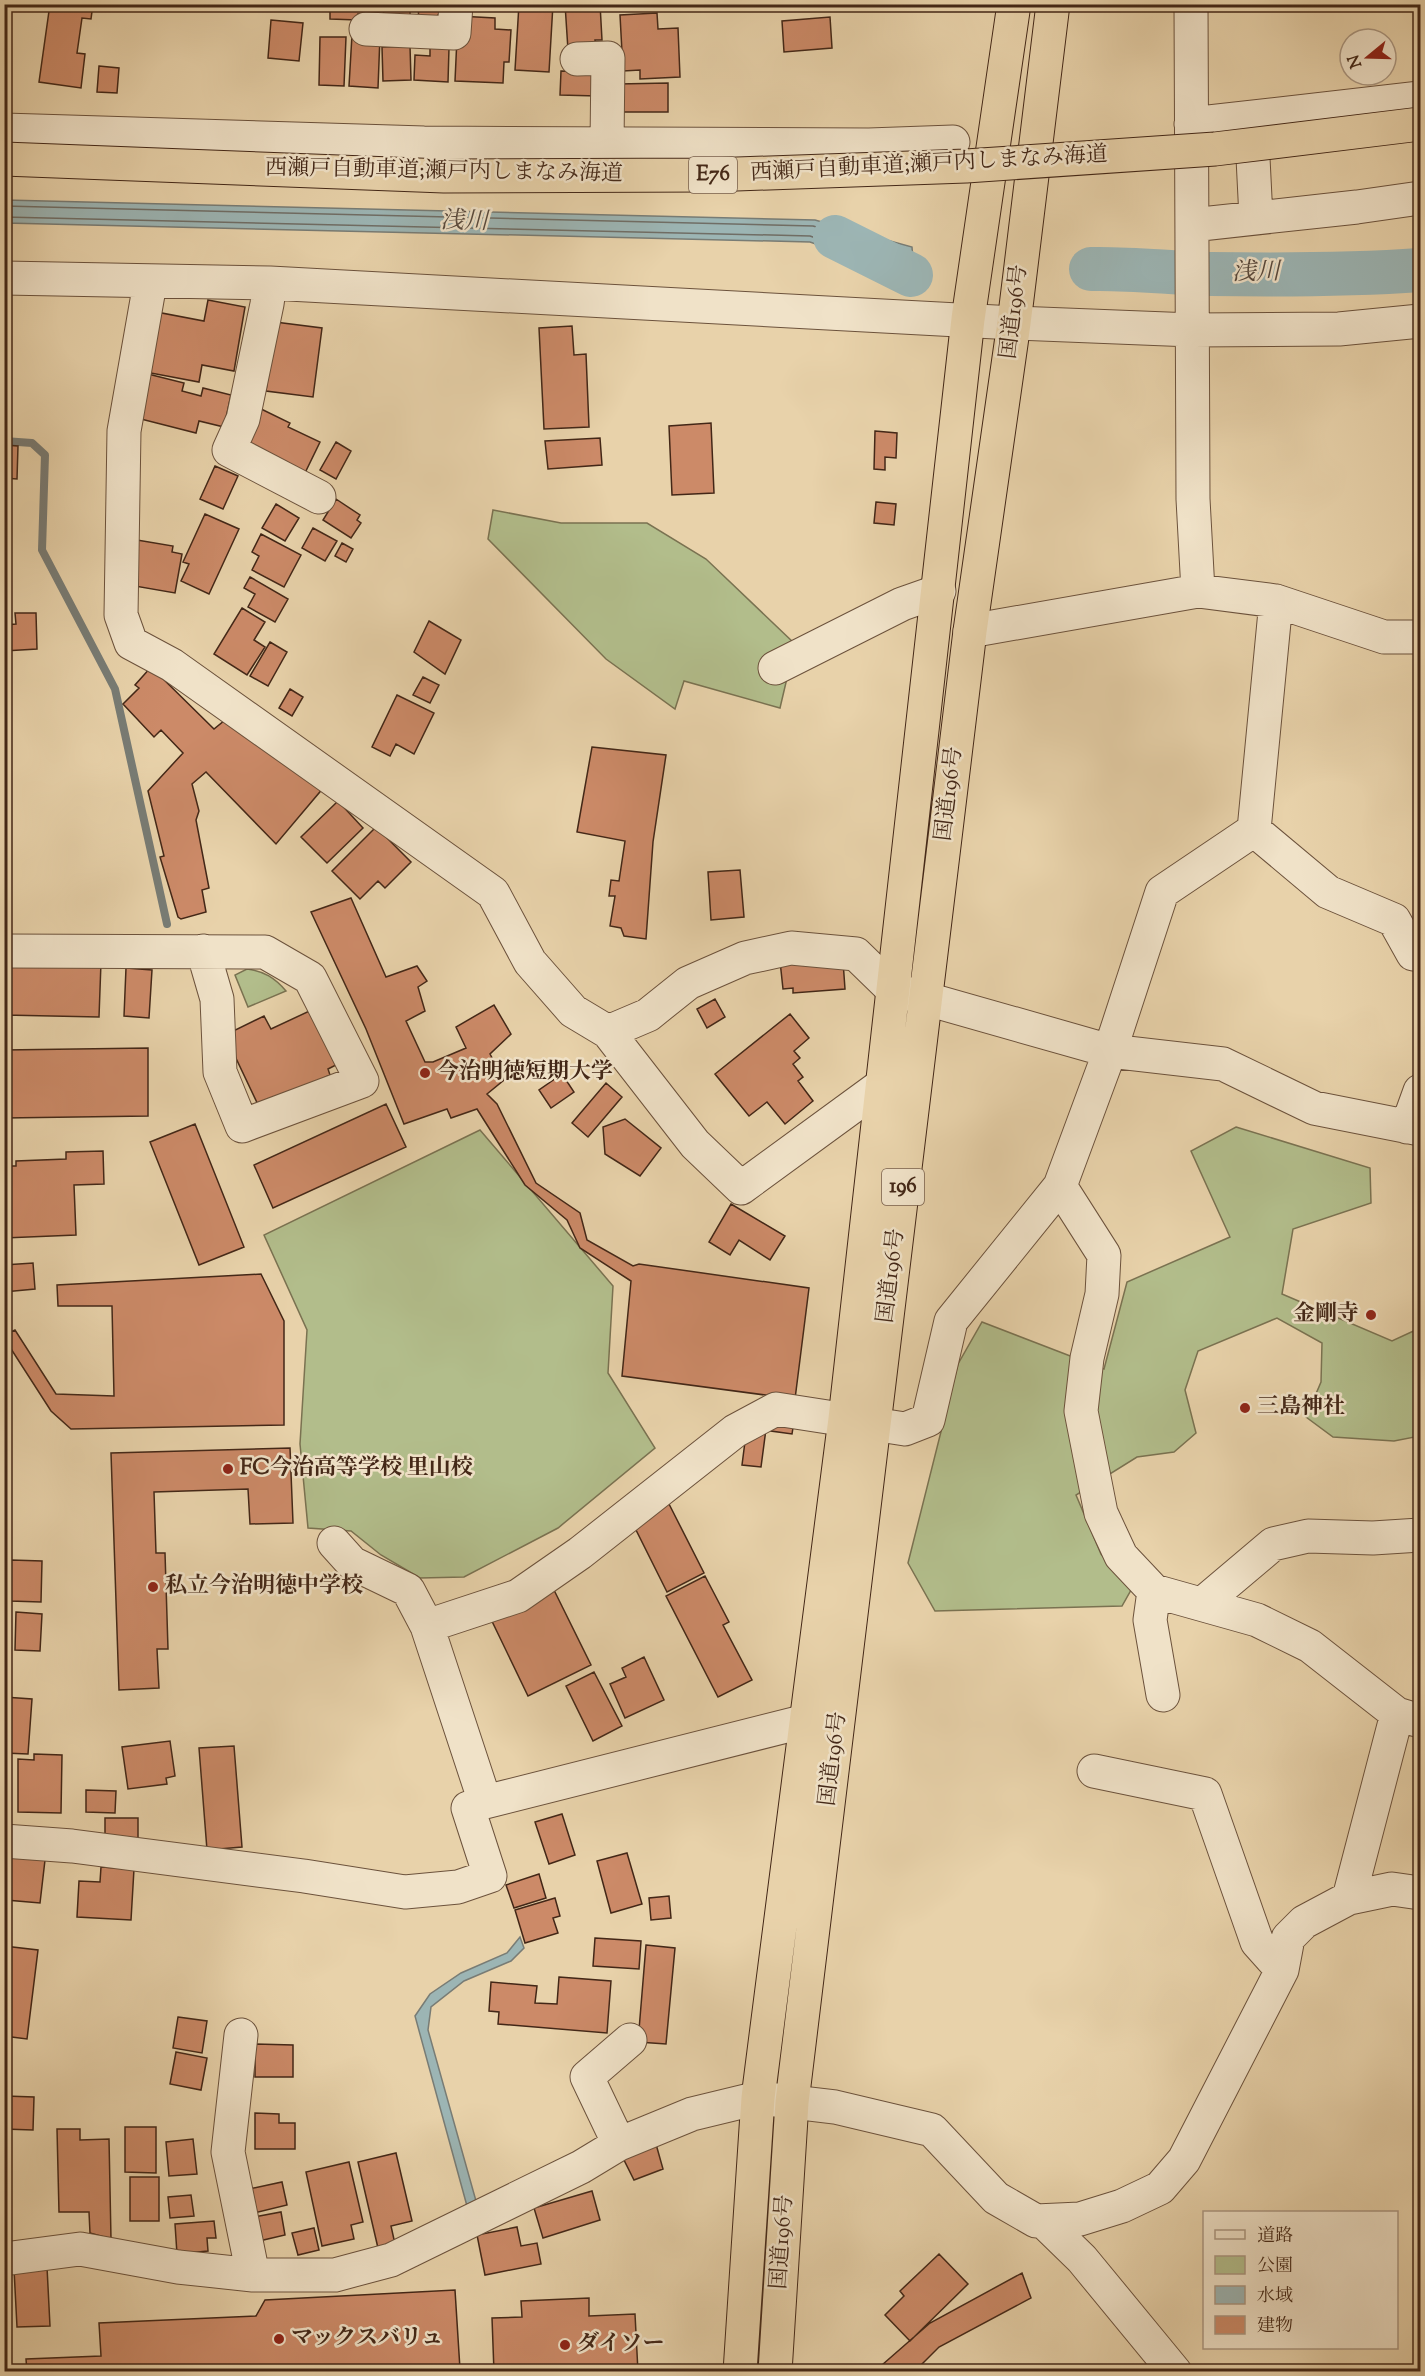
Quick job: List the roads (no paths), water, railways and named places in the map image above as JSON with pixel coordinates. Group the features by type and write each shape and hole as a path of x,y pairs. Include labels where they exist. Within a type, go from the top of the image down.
{"highway":[{"name":"国道196号","path":"775,2372 792,2102 860,1421 882,1084 968,319 1014,4"},
{"name":"国道196号","path":"740,2372 758,2098 806,1721 860,1421 925,998 970,631 1014,323 1053,4"},
{"name":"西瀬戸自動車道;瀬戸内しまなみ海道","path":"4,159 444,176 709,175 990,165 1215,149 1420,124"}],"street":[{"path":"373,21 454,33 456,4"},
{"path":"1191,4 1193,499 1198,591"},
{"path":"577,58 608,58 607,144"},
{"path":"1191,124 1420,98"},
{"path":"1251,118 1256,219"},
{"path":"4,129 424,142 869,145 953,142"},
{"path":"1192,225 1420,198"},
{"path":"4,278 270,283 1014,323 1192,330 1339,329 1420,321"},
{"path":"150,282 124,431 121,615 131,643 172,664 492,893 530,962 573,1011 608,1032 695,1144 741,1188 882,1084"},
{"path":"270,283 243,418 229,450 319,497"},
{"path":"776,668 902,604 939,591"},
{"path":"970,631 1198,591 1276,601 1384,637 1420,638"},
{"path":"1254,830 1276,601"},
{"path":"1254,830 1328,892 1394,920 1413,954 1420,955"},
{"path":"427,1626 518,1596 580,1553 735,1431 776,1409 905,1429 928,1420 951,1321 1060,1186 1110,1051 1162,892 1254,830"},
{"path":"608,1032 648,1014 697,979 745,958 791,948 856,954 892,988 1110,1051 1223,1064 1314,1108 1414,1128 1420,1091"},
{"path":"4,951 203,951 265,952 310,978 362,1081 242,1126 220,1072 217,999 203,951"},
{"path":"1060,1186 1104,1255 1102,1293 1087,1359 1081,1411 1101,1513 1121,1556 1154,1591 1257,1620 1310,1646 1409,1718 1349,1898"},
{"path":"1202,1604 1273,1544 1308,1536 1373,1538 1420,1535"},
{"path":"334,1543 352,1563 408,1590 427,1626 485,1802"},
{"path":"1154,1591 1150,1620 1163,1695"},
{"path":"4,1841 72,1846 153,1856 405,1892 458,1887 490,1876 468,1808 806,1721"},
{"path":"1094,1771 1205,1794 1257,1942 1282,1970"},
{"path":"4,2259 80,2249 178,2267 253,2275 335,2275 391,2260 581,2167 619,2144 692,2114 758,2098 835,2107 932,2130 996,2198 1036,2221 1080,2219 1122,2206 1160,2188 1184,2160 1282,1970 1288,1938 1304,1922 1349,1898 1392,1889 1420,1893"},
{"path":"241,2035 228,2152 253,2275"},
{"path":"619,2144 587,2078 630,2040"},
{"path":"1043,2221 1082,2259 1175,2372"}],"water":[{"path":"5,200 815,220 912,247 913,260 868,265 848,255 810,242 5,223"},
{"path":"520,1937 524,1948 511,1961 464,1981 431,2007 428,2030 478,2208 467,2206 415,2016 430,1994 461,1973 507,1953"}],"waterway":[{"name":"浅川","path":"835,237 911,275"},
{"name":"浅川","path":"1091,269 1210,274 1342,274 1420,270"},
{"path":"4,441 32,443 45,455 42,550 115,689 167,924"}],"place":[{"name":"今治明徳短期大学","path":"425,1073"},
{"name":"金剛寺","path":"1371,1315"},
{"name":"三島神社","path":"1245,1408"},
{"name":"FC今治高等学校 里山校","path":"228,1469"},
{"name":"私立今治明徳中学校","path":"153,1587"},
{"name":"マックスバリュ","path":"279,2339"},
{"name":"ダイソー","path":"565,2345"}]}
